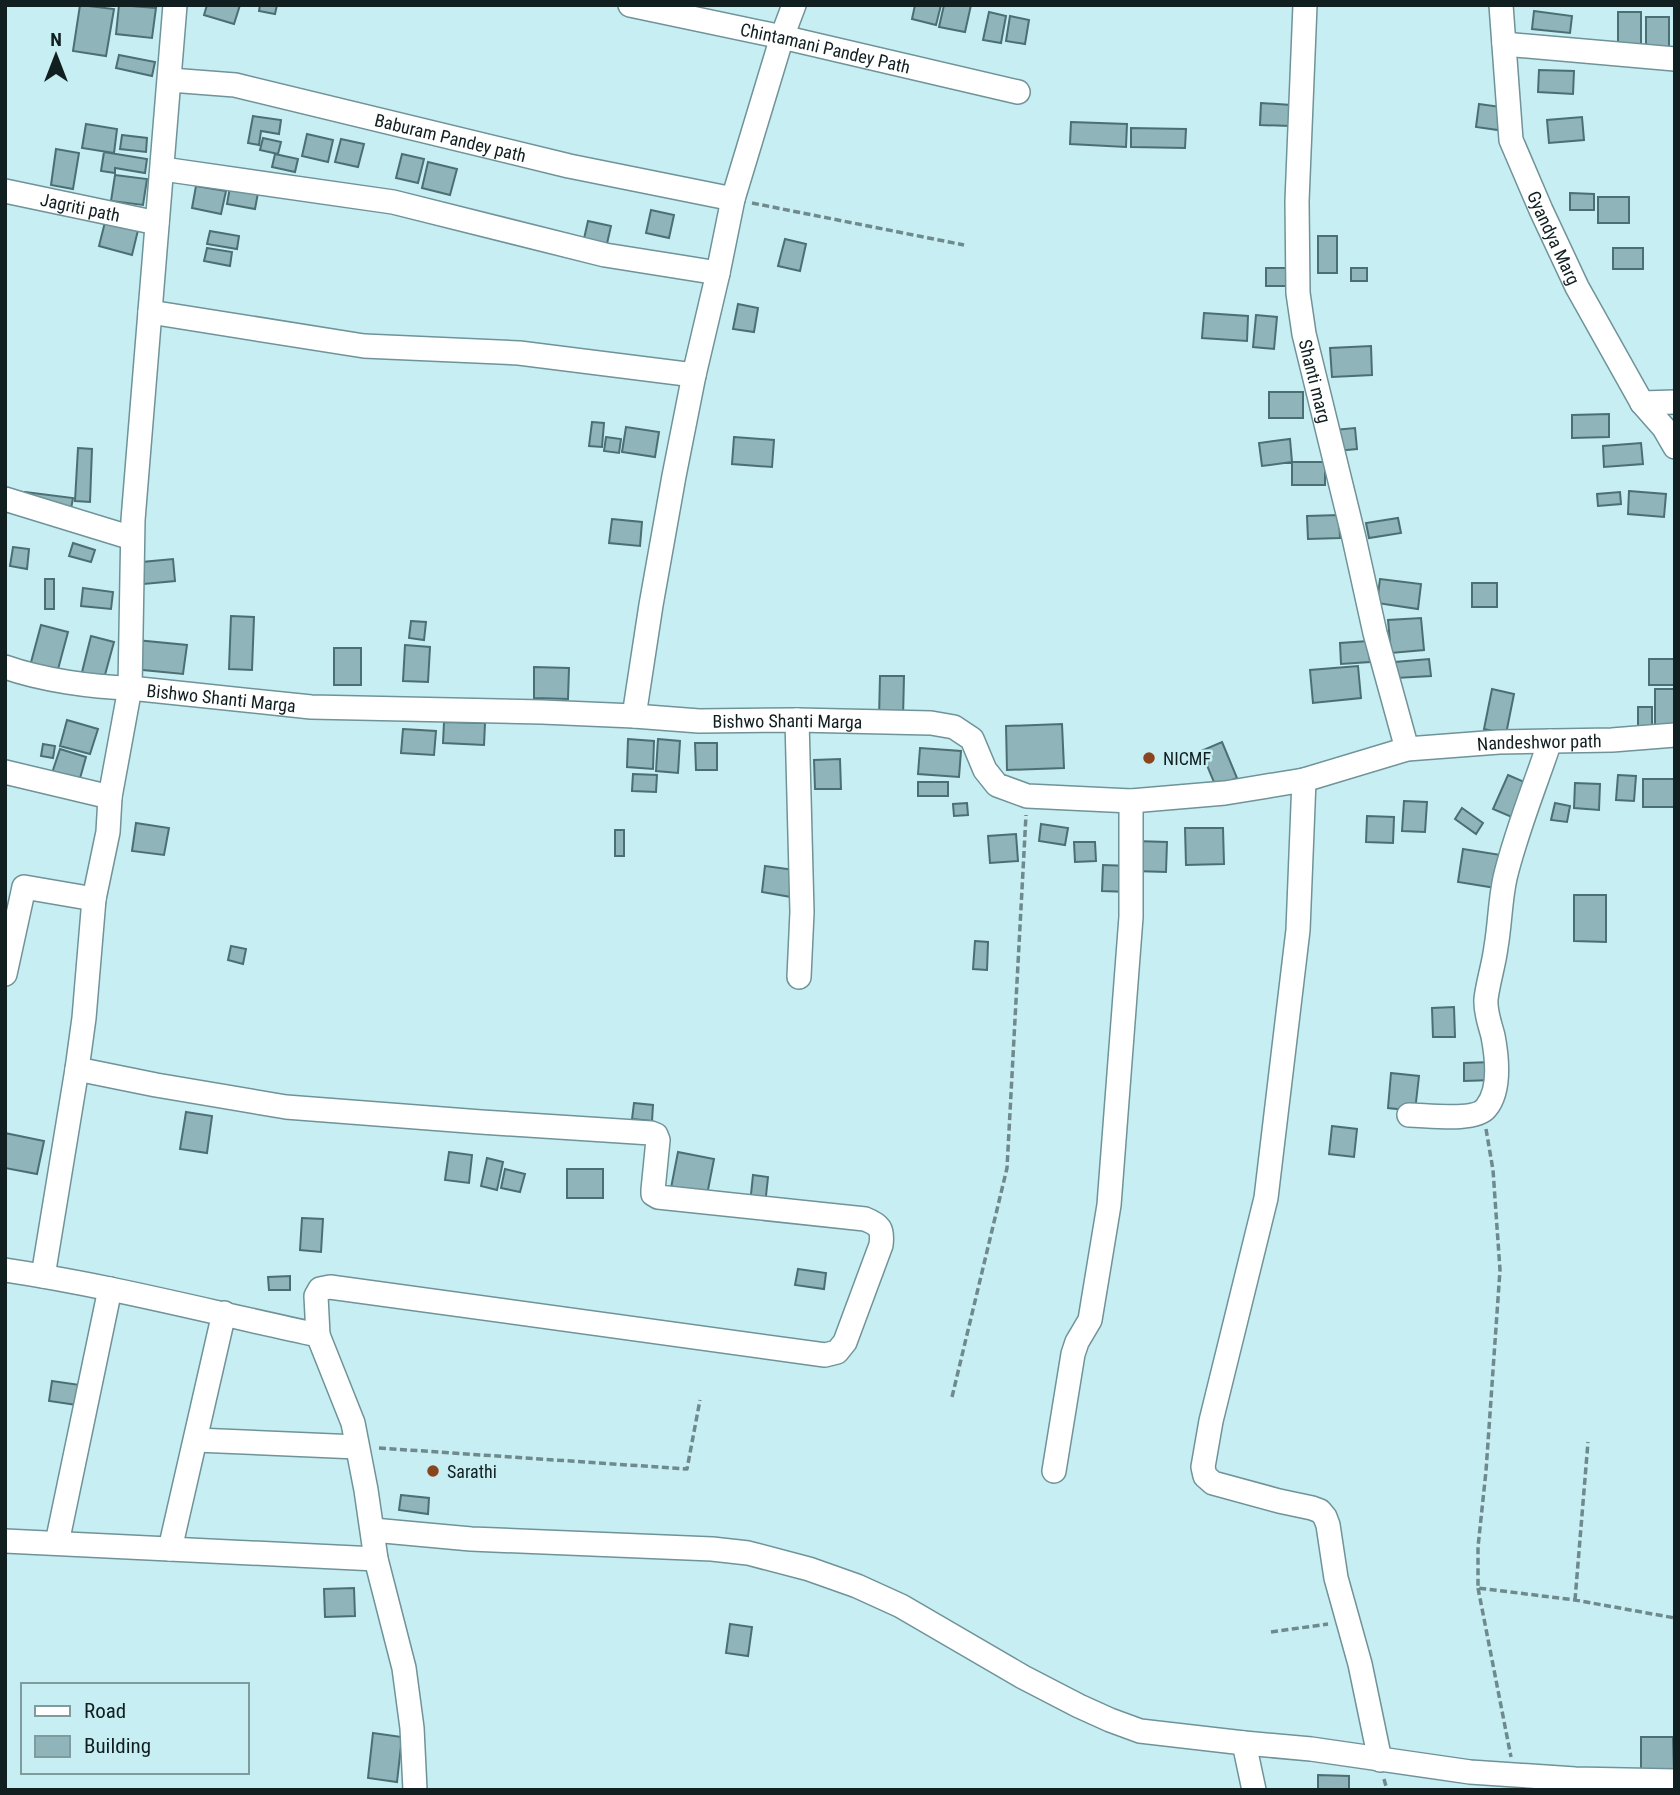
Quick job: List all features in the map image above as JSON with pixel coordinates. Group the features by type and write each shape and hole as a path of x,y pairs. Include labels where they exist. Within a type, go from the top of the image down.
{"street":[{"path":"43,1276 84,1018 94,899 108,832 110,797 130,688 132,538 175,5"},
{"name":"Chintamani Pandey Path","path":"630,5 1018,92"},
{"path":"634,716 651,605 694,375 733,199 794,5"},
{"name":"Shanti marg","path":"1305,5 1297,201 1298,293 1304,334 1375,633 1406,749"},
{"name":"Gyandya Marg","path":"1501,5 1511,140 1577,287 1642,404 1664,428 1675,447"},
{"path":"1504,44 1675,59"},
{"name":"Baburam Pandey path","path":"170,80 235,85 569,166 733,199"},
{"path":"163,169 393,202 605,255 718,273"},
{"name":"Jagriti path","path":"5,191 157,223"},
{"path":"150,312 363,346 519,353 694,375"},
{"path":"1642,404 1675,402"},
{"path":"5,499 132,538"},
{"name":"Bishwo Shanti Marga","path":"5,667 30,676 109,688 311,707 542,712 699,721 931,723 954,727 972,739 985,770 997,785 1027,796 1131,801 1225,793 1304,780 1406,749"},
{"path":"797,720 802,912 799,977"},
{"name":"Nandeshwor path","path":"1406,749 1499,742 1612,740 1675,735"},
{"path":"1409,1115 1466,1116 1482,1113 1489,1105 1495,1089 1496,1060 1486,1001 1496,948 1501,899 1519,832 1550,741"},
{"path":"5,772 110,797"},
{"path":"1304,780 1298,930 1266,1198 1211,1421 1203,1467 1205,1476 1213,1483 1320,1511 1325,1517 1336,1578 1360,1664 1380,1760"},
{"path":"1054,1471 1073,1354 1090,1320 1109,1205 1131,917 1131,801"},
{"path":"5,975 24,887 94,899"},
{"path":"77,1069 286,1107 651,1133 656,1135 657,1140 653,1194 658,1197 865,1219 876,1224 882,1234 881,1245 845,1342 837,1352 825,1355 330,1287 320,1289 316,1296 318,1335 353,1423 376,1559 404,1668 412,1728 415,1790"},
{"path":"6,1273 43,1276 110,1289 318,1335"},
{"path":"57,1544 110,1289"},
{"path":"170,1549 224,1314"},
{"path":"196,1440 357,1447"},
{"path":"373,1530 471,1539 712,1549 748,1553 809,1569 868,1591 901,1606 1023,1677 1110,1720 1140,1731 1311,1749 1470,1772 1575,1779 1675,1781"},
{"path":"5,1541 376,1559"},
{"path":"1244,1743 1254,1790"}],"path":[{"path":"733,199 964,245"},
{"path":"952,1397 1007,1168 1027,796"},
{"path":"1482,1113 1493,1170 1500,1270 1478,1547 1478,1588 1514,1775"},
{"path":"357,1447 687,1469 700,1400"},
{"path":"1575,1600 1588,1442"},
{"path":"1478,1588 1575,1600 1675,1618"},
{"path":"1271,1632 1347,1621"}],"building":[{"path":"80,5 114,9 106,56 73,51"},
{"path":"119,5 156,8 152,38 116,34"},
{"path":"207,5 240,5 234,24 204,15"},
{"path":"260,5 277,5 275,14 259,11"},
{"path":"915,5 941,5 936,25 912,19"},
{"path":"944,5 971,5 965,32 939,27"},
{"path":"1534,11 1572,16 1570,33 1532,29"},
{"path":"989,12 1006,16 1001,43 983,40"},
{"path":"1618,12 1641,12 1641,45 1618,45"},
{"path":"1010,16 1029,20 1025,44 1006,41"},
{"path":"1646,17 1669,17 1669,47 1646,48"},
{"path":"119,55 155,62 152,76 116,68"},
{"path":"1539,70 1574,71 1573,94 1538,92"},
{"path":"1261,103 1291,105 1290,126 1260,125"},
{"path":"1479,104 1501,107 1498,130 1476,127"},
{"path":"253,116 281,120 279,134 261,131 259,145 248,143"},
{"path":"1582,117 1584,140 1549,143 1547,120"},
{"path":"1071,122 1127,124 1126,147 1070,144"},
{"path":"86,124 117,129 114,153 82,148"},
{"path":"1131,128 1186,129 1185,148 1131,147"},
{"path":"307,134 333,140 328,162 302,156"},
{"path":"122,135 147,138 146,152 120,149"},
{"path":"263,138 281,142 278,154 260,150"},
{"path":"341,139 364,144 358,167 335,162"},
{"path":"56,149 79,153 73,189 51,185"},
{"path":"104,152 147,159 145,173 115,168 115,173 101,171"},
{"path":"275,154 298,159 295,172 272,167"},
{"path":"402,154 424,159 418,183 396,178"},
{"path":"428,162 457,169 450,195 422,188"},
{"path":"115,175 147,179 143,205 111,201"},
{"path":"196,186 226,191 221,214 192,208"},
{"path":"230,187 258,193 255,209 227,204"},
{"path":"1570,193 1594,194 1594,210 1570,210"},
{"path":"1598,197 1629,197 1629,223 1598,223"},
{"path":"651,210 674,215 669,238 646,233"},
{"path":"106,218 139,226 132,255 99,246"},
{"path":"588,221 611,226 606,248 583,243"},
{"path":"210,231 239,236 237,249 207,244"},
{"path":"1318,236 1337,236 1337,273 1318,273"},
{"path":"785,239 806,244 800,271 778,266"},
{"path":"207,248 232,252 230,266 204,261"},
{"path":"1613,248 1643,248 1643,269 1613,269"},
{"path":"1266,268 1286,268 1286,286 1266,286"},
{"path":"1351,268 1367,268 1367,281 1351,281"},
{"path":"738,304 758,308 754,332 733,329"},
{"path":"1204,313 1248,316 1247,341 1202,338"},
{"path":"1256,315 1277,317 1274,349 1253,347"},
{"path":"1371,346 1372,375 1332,377 1330,348"},
{"path":"1269,392 1303,392 1303,418 1269,418"},
{"path":"1609,414 1609,437 1572,438 1572,415"},
{"path":"592,422 604,423 602,447 589,446"},
{"path":"626,427 659,432 655,457 622,452"},
{"path":"1355,428 1357,449 1336,451 1334,430"},
{"path":"606,437 621,439 619,453 604,451"},
{"path":"734,437 774,440 772,467 732,464"},
{"path":"1290,439 1292,462 1262,466 1259,443"},
{"path":"1641,443 1643,464 1604,467 1603,446"},
{"path":"78,448 92,449 90,502 75,501"},
{"path":"1292,462 1325,462 1325,485 1292,485"},
{"path":"1629,491 1666,494 1664,517 1628,514"},
{"path":"25,492 73,498 71,509 24,503"},
{"path":"1620,492 1621,504 1598,506 1597,494"},
{"path":"1339,515 1340,538 1308,539 1307,516"},
{"path":"1398,518 1401,533 1369,538 1366,523"},
{"path":"612,519 642,522 640,546 609,543"},
{"path":"73,543 95,550 91,562 69,556"},
{"path":"13,547 29,549 27,569 10,566"},
{"path":"173,559 175,581 144,584 142,562"},
{"path":"45,579 54,579 54,609 45,609"},
{"path":"1380,579 1421,584 1418,609 1377,603"},
{"path":"1472,583 1497,583 1497,607 1472,607"},
{"path":"83,588 113,592 111,609 81,606"},
{"path":"231,616 254,617 252,670 229,669"},
{"path":"1421,618 1424,650 1391,653 1388,620"},
{"path":"411,621 426,622 424,640 409,638"},
{"path":"41,625 68,632 57,673 30,666"},
{"path":"91,636 114,642 103,682 81,676"},
{"path":"136,640 187,645 183,674 133,669"},
{"path":"1368,641 1370,662 1341,664 1340,643"},
{"path":"405,645 430,647 428,682 403,681"},
{"path":"334,648 361,648 361,685 334,685"},
{"path":"1429,659 1431,676 1396,678 1395,662"},
{"path":"1649,659 1675,659 1675,685 1649,685"},
{"path":"1358,666 1361,698 1313,703 1310,670"},
{"path":"534,667 569,668 568,699 534,698"},
{"path":"880,676 904,676 903,718 879,718"},
{"path":"1492,689 1514,694 1506,734 1484,729"},
{"path":"1655,689 1675,689 1675,732 1655,732"},
{"path":"1638,707 1652,707 1652,731 1638,731"},
{"path":"67,720 98,729 90,754 60,746"},
{"path":"444,722 485,723 484,745 443,743"},
{"path":"1062,724 1064,768 1007,770 1006,726"},
{"path":"403,729 436,731 434,755 401,753"},
{"path":"628,739 654,741 653,769 627,767"},
{"path":"658,739 680,741 678,773 656,771"},
{"path":"1222,742 1237,778 1216,787 1201,751"},
{"path":"695,743 717,743 717,770 696,770"},
{"path":"43,744 55,746 53,758 41,756"},
{"path":"920,748 961,751 959,777 918,774"},
{"path":"60,749 86,757 79,782 52,773"},
{"path":"840,759 841,789 815,789 814,760"},
{"path":"633,774 657,775 656,792 632,791"},
{"path":"1508,775 1529,784 1514,818 1493,809"},
{"path":"1618,775 1636,776 1634,801 1616,800"},
{"path":"1643,779 1675,779 1675,807 1643,807"},
{"path":"918,782 948,782 948,796 918,796"},
{"path":"1575,783 1600,784 1599,810 1574,808"},
{"path":"1404,801 1427,802 1425,832 1402,831"},
{"path":"967,803 968,815 954,816 953,804"},
{"path":"1555,803 1570,806 1567,822 1551,820"},
{"path":"1462,808 1483,823 1476,834 1455,819"},
{"path":"1367,816 1394,817 1393,843 1366,842"},
{"path":"136,823 169,828 164,855 132,851"},
{"path":"1041,824 1068,828 1065,845 1039,841"},
{"path":"1185,828 1223,828 1224,864 1186,865"},
{"path":"615,830 624,830 624,856 615,856"},
{"path":"1016,834 1018,861 990,863 988,836"},
{"path":"1135,841 1167,842 1166,872 1134,871"},
{"path":"1074,842 1095,842 1096,861 1075,862"},
{"path":"1463,849 1507,856 1502,889 1458,882"},
{"path":"1103,865 1130,866 1129,892 1102,891"},
{"path":"765,866 795,870 791,897 762,892"},
{"path":"1574,895 1606,895 1606,942 1574,941"},
{"path":"975,941 988,942 987,970 973,969"},
{"path":"231,946 246,949 243,964 228,960"},
{"path":"1454,1007 1455,1037 1433,1037 1432,1008"},
{"path":"1492,1062 1493,1080 1464,1081 1464,1063"},
{"path":"1391,1073 1419,1076 1415,1111 1388,1108"},
{"path":"634,1103 653,1105 652,1121 632,1119"},
{"path":"186,1112 212,1116 207,1153 180,1149"},
{"path":"1332,1126 1357,1129 1354,1157 1329,1154"},
{"path":"5,1133 44,1141 37,1174 5,1168"},
{"path":"449,1152 472,1155 469,1183 445,1180"},
{"path":"678,1152 714,1159 707,1195 671,1188"},
{"path":"487,1158 503,1162 497,1190 481,1186"},
{"path":"505,1169 525,1174 520,1192 501,1188"},
{"path":"567,1169 603,1169 603,1198 567,1198"},
{"path":"753,1175 768,1177 765,1205 750,1204"},
{"path":"302,1218 323,1219 321,1252 300,1250"},
{"path":"798,1269 826,1273 824,1289 795,1285"},
{"path":"290,1276 290,1290 269,1290 268,1277"},
{"path":"52,1381 87,1386 84,1406 49,1401"},
{"path":"401,1495 429,1498 428,1514 399,1510"},
{"path":"354,1588 355,1616 325,1617 324,1589"},
{"path":"730,1624 752,1627 748,1656 726,1653"},
{"path":"373,1733 402,1737 397,1782 368,1778"},
{"path":"1641,1737 1673,1737 1674,1770 1641,1770"},
{"path":"1318,1775 1349,1776 1349,1790 1318,1790"}],"place":[{"name":"NICMF","path":"1149,758"},
{"name":"Sarathi","path":"433,1471"}]}
